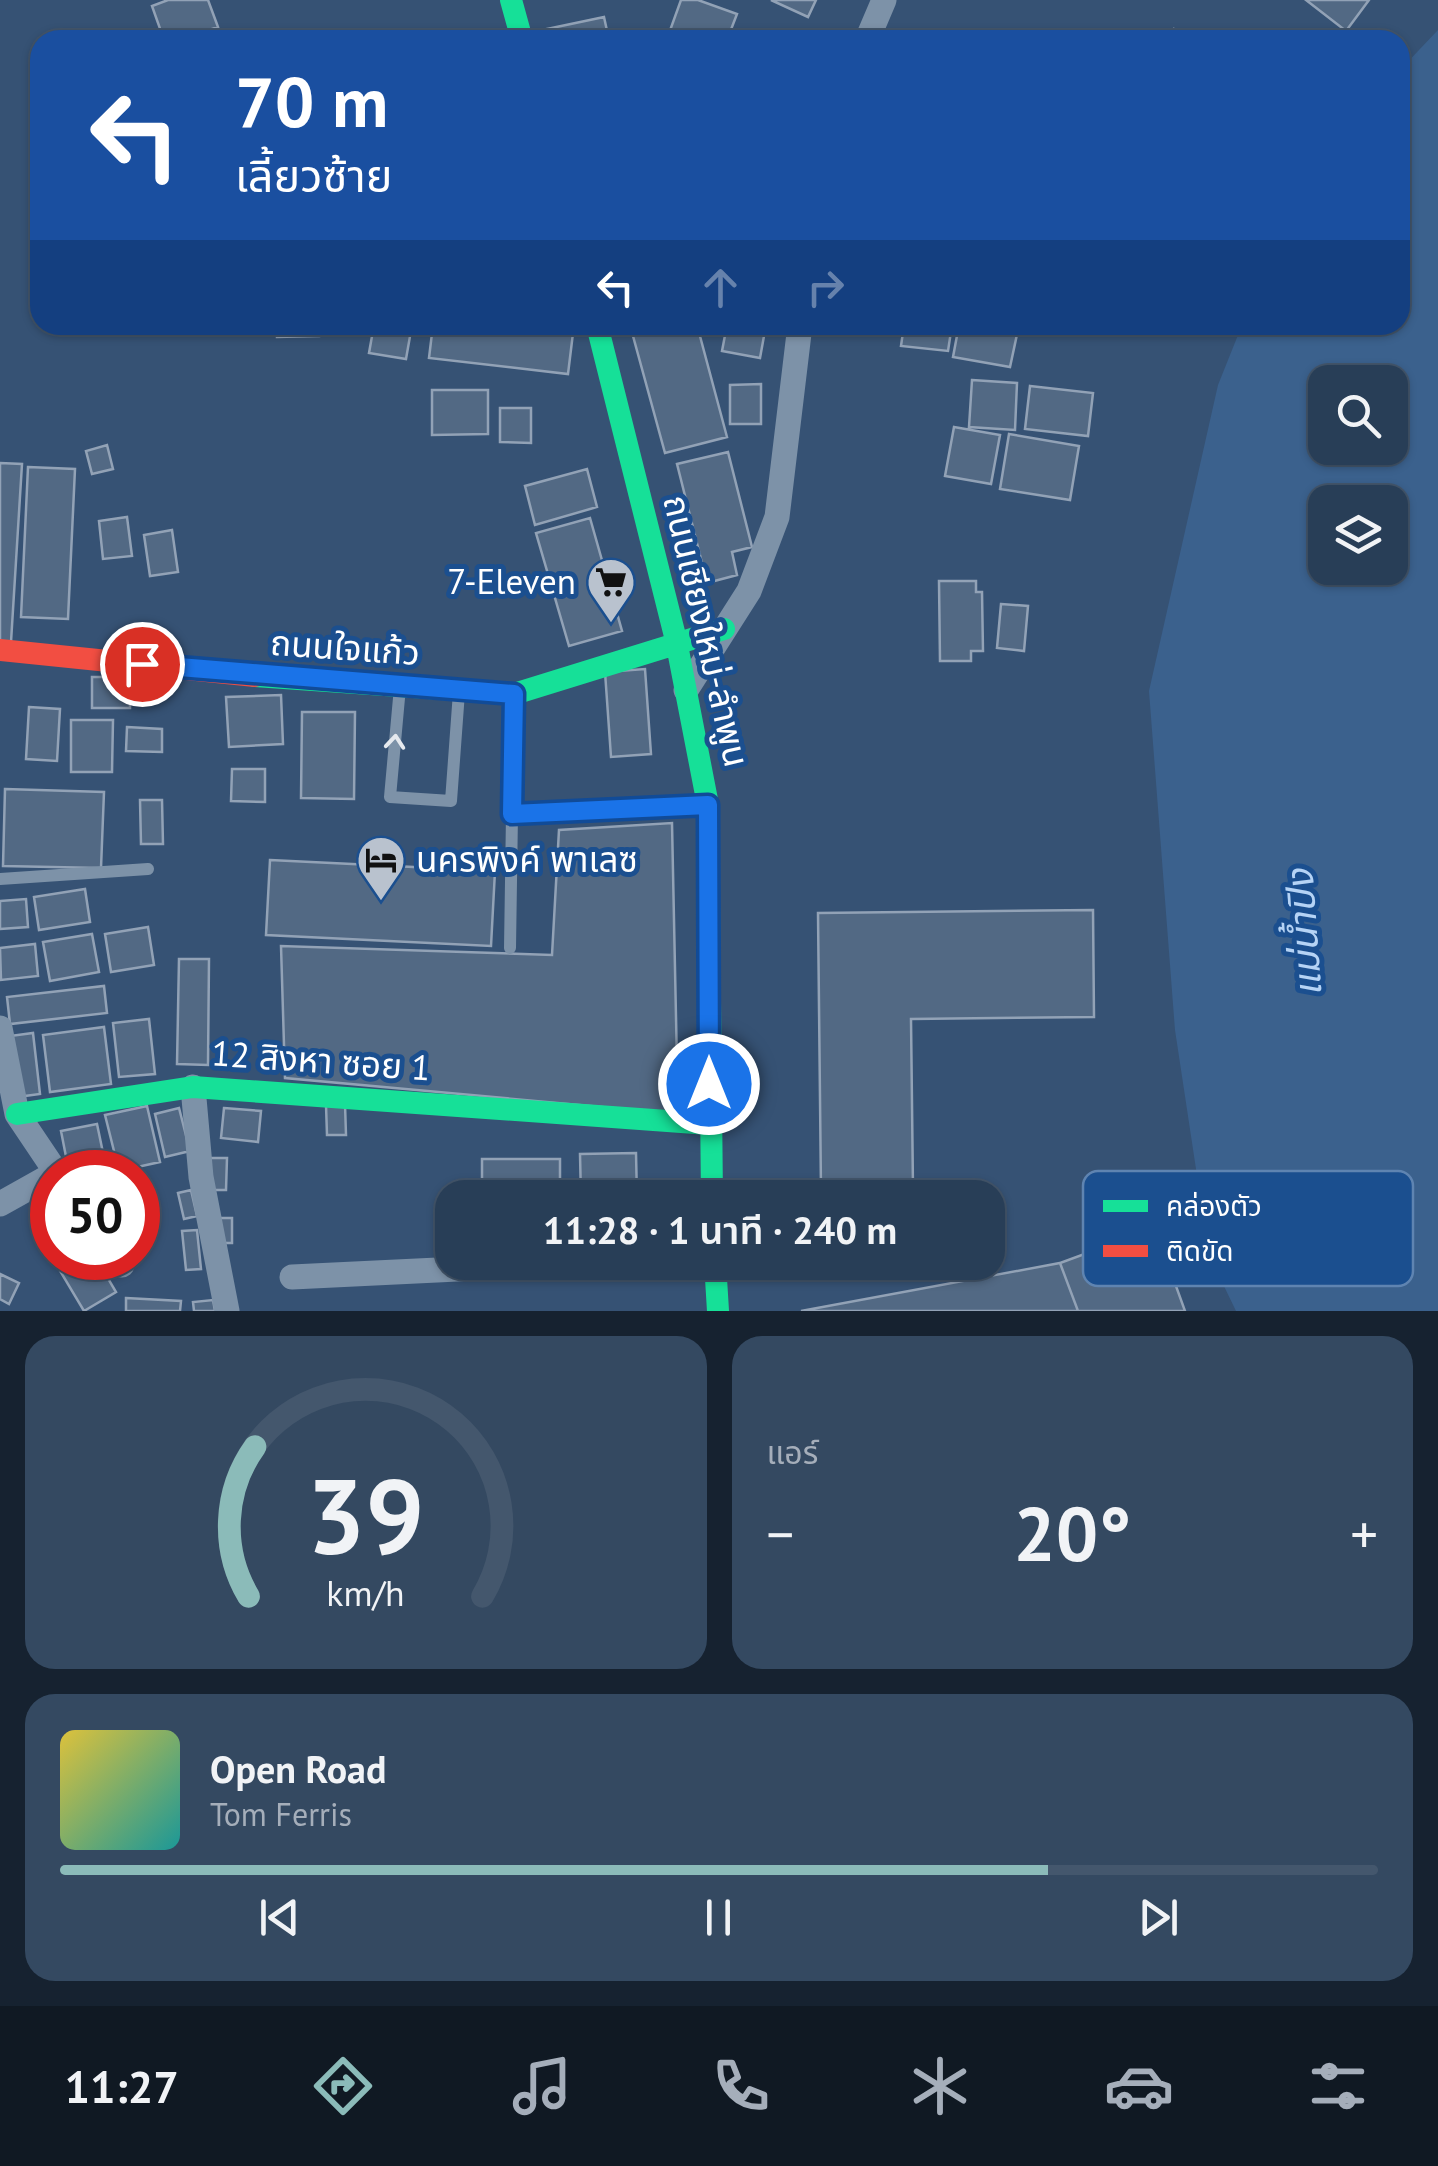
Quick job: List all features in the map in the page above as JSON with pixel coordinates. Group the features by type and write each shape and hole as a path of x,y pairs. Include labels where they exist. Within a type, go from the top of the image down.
{"street":[{"path":"511,0 519,30"},
{"path":"871,30 884,0"},
{"name":"ถนนเชียงใหม่-ลำพูน","path":"600,335 676,640 708,805 711,1180"},
{"path":"686,690 749,591 778,516 799,335"},
{"name":"ถนนใจแก้ว","path":"0,650 514,694 724,628"},
{"path":"0,1028 17,1114 39,1150"},
{"path":"192,1087 202,1177 227,1311"},
{"name":"12 สิงหา ซอย 1","path":"17,1114 192,1087 709,1124"},
{"path":"0,1204 30,1187"},
{"path":"292,1277 435,1270"},
{"path":"716,1280 718,1311"}],"lane":[{"path":"400,687 390,797 452,800 460,692"},
{"path":"510,948 514,694"},
{"path":"512,814 708,805"},
{"path":"0,879 148,869"}],"water":[{"name":"แม่น้ำปิง","path":"1438,30 1438,1311 1236,1311 1224,1286 1413,1286 1413,1171 1196,1171 1175,1030 1149,691 1218,385 1238,335 1410,335 1410,59"}],"building":[{"path":"168,0 208,0 218,27 160,30 152,6"},
{"path":"681,0 698,0 737,14 731,30 670,30"},
{"path":"771,0 816,0 808,17"},
{"path":"1306,0 1369,0 1345,30"},
{"path":"604,17 607,30 547,30"},
{"path":"277,335 319,336 277,337"},
{"path":"372,335 410,335 406,359 369,353"},
{"path":"432,335 573,335 568,374 429,358"},
{"path":"633,335 700,335 727,437 665,453"},
{"path":"725,335 764,335 760,358 722,351"},
{"path":"903,335 950,335 948,351 901,346"},
{"path":"957,335 1017,335 1010,367 953,357"},
{"path":"972,380 1017,383 1015,430 969,427"},
{"path":"761,384 761,424 730,424 730,385"},
{"path":"1030,386 1093,393 1088,436 1025,429"},
{"path":"432,390 488,390 488,434 432,435"},
{"path":"500,408 531,408 531,443 500,442"},
{"path":"954,427 1000,435 991,484 945,476"},
{"path":"1009,434 1079,446 1070,500 1000,489"},
{"path":"107,445 113,469 92,474 86,451"},
{"path":"728,452 752,547 732,552 737,575 707,583 677,464"},
{"path":"0,463 22,464 11,642 0,642"},
{"path":"28,467 75,469 68,619 21,617"},
{"path":"587,469 597,507 535,525 525,486"},
{"path":"127,517 132,556 103,559 99,521"},
{"path":"590,518 622,631 569,646 536,533"},
{"path":"172,530 178,572 150,576 144,535"},
{"path":"939,581 976,581 976,592 982,592 983,651 971,651 971,661 940,661"},
{"path":"1001,604 1028,606 1024,651 997,648"},
{"path":"645,669 651,754 611,757 605,672"},
{"path":"92,677 130,677 130,708 92,708"},
{"path":"281,695 283,744 229,747 226,697"},
{"path":"29,707 60,709 57,761 26,759"},
{"path":"302,712 355,712 354,799 301,798"},
{"path":"71,720 113,720 112,772 71,772"},
{"path":"127,727 162,729 162,752 126,751"},
{"path":"232,769 265,769 265,802 231,801"},
{"path":"5,789 104,792 101,868 3,866"},
{"path":"140,800 162,800 163,844 141,844"},
{"path":"672,823 678,1114 285,1078 281,946 552,955 559,830"},
{"name":"นครพิงค์ พาเลซ","path":"270,860 495,871 491,946 266,935"},
{"path":"85,889 90,922 39,930 34,897"},
{"path":"26,899 28,927 0,929 0,901"},
{"path":"1093,910 1094,1017 911,1019 913,1180 821,1180 818,913"},
{"path":"148,927 154,965 111,972 105,934"},
{"path":"92,934 99,972 50,981 43,942"},
{"path":"35,944 38,976 1,980 0,948"},
{"path":"179,959 209,959 208,1065 177,1064"},
{"path":"104,986 107,1013 10,1024 7,997"},
{"path":"149,1019 155,1074 119,1077 113,1023"},
{"path":"104,1027 111,1084 50,1092 43,1035"},
{"path":"33,1033 40,1094 17,1097 10,1036"},
{"path":"345,1104 346,1135 327,1135 326,1105"},
{"path":"147,1106 157,1150 114,1150 105,1115"},
{"path":"179,1108 190,1151 165,1157 155,1114"},
{"path":"224,1108 261,1111 258,1142 221,1138"},
{"path":"97,1124 102,1150 65,1150 61,1131"},
{"path":"636,1153 637,1180 581,1180 580,1154"},
{"path":"208,1158 227,1158 226,1190 207,1190"},
{"path":"482,1159 560,1159 560,1180 482,1180"},
{"path":"191,1190 197,1216 184,1219 178,1193"},
{"path":"217,1218 232,1218 232,1243 217,1243"},
{"path":"197,1230 201,1269 186,1270 182,1231"},
{"path":"1083,1255 1083,1286 1176,1286 1185,1311 1078,1311 1060,1263"},
{"path":"1060,1263 1078,1311 801,1311 968,1280 1005,1280 1005,1273"},
{"path":"0,1274 19,1283 9,1304 0,1299"},
{"path":"66,1280 109,1280 116,1292 84,1311"},
{"path":"126,1298 181,1301 180,1311 126,1311"},
{"path":"213,1300 215,1311 194,1311 193,1302"}],"traffic: fast":[{"path":"511,0 519,30"},
{"path":"600,335 676,640 708,805 712,1180"},
{"path":"255,676 514,694 724,629"},
{"path":"17,1114 193,1087 709,1124"},
{"path":"716,1280 718,1311"}],"traffic: jam":[{"path":"0,650 255,676"}],"place":[{"name":"7-Eleven","path":"611,624"},
{"name":"นครพิงค์ พาเลซ","path":"381,902"}],"route":[{"path":"142,664 241,675 514,694 512,814 708,805 709,1084"}]}
